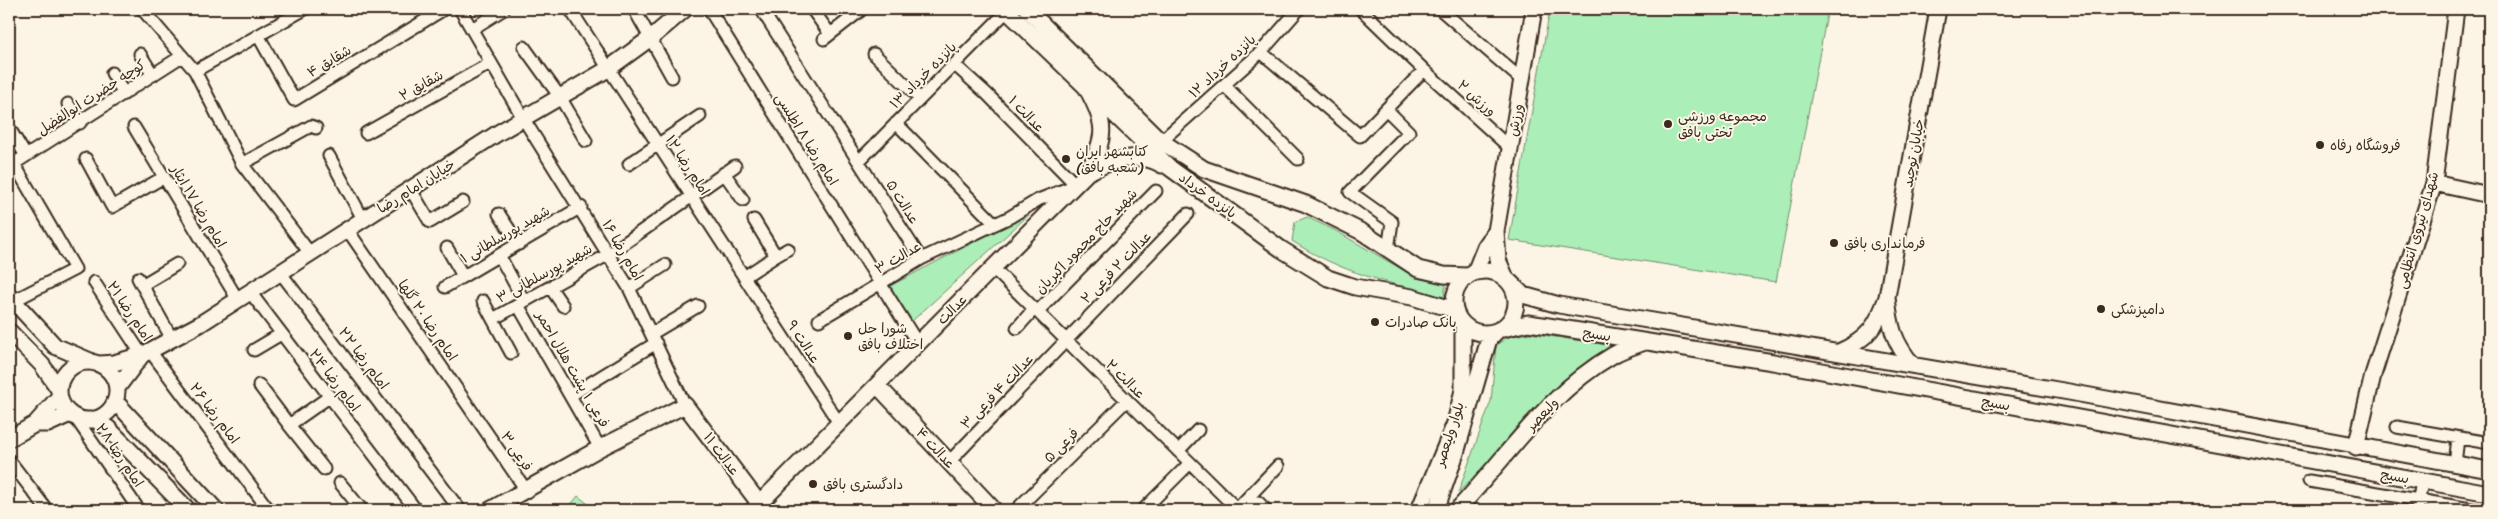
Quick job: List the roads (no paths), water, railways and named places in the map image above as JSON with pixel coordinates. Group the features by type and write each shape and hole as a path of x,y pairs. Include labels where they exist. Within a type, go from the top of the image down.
{"main road":[{"name":"خیابان امام رضا","path":"146,353 244,296 523,118 608,69 652,37 685,9"},
{"name":"ورزش","path":"1507,280 1498,260 1496,231 1534,9"},
{"name":"خیابان توحید","path":"1887,296 1938,9"},
{"name":"شهدای نیروی انتظامی","path":"2356,447 2373,375 2434,183 2456,9"},
{"name":"پانزده خرداد","path":"1006,10 1145,146 1184,178 1281,249 1328,278 1354,287 1412,297 1455,310"},
{"name":"پانزده خرداد","path":"1034,11 1161,141 1204,169 1306,204 1362,232 1418,269 1444,275 1471,274"},
{"name":"عدالت","path":"759,508 839,423 1088,172 1103,136 1100,113 1087,89"},
{"name":"عدالت","path":"1088,172 1113,160 1132,157 1154,160 1184,178"},
{"path":"2434,183 2489,195"},
{"name":"ورزش","path":"1471,274 1496,231"},
{"path":"1436,510 1456,453 1489,339 1500,330 1512,319 1517,306 1515,293 1507,280 1491,271 1471,274 1456,291 1455,310 1463,325 1478,333 1500,330"},
{"name":"بسیج","path":"1507,280 1523,295 1538,300 1912,364 2489,470"},
{"path":"1840,352 1859,343 1872,329 1880,318 1887,296"},
{"path":"1887,296 1892,334 1901,351 1912,364"},
{"path":"11,298 55,346 110,371 116,394 134,424 216,510"},
{"name":"بسیج","path":"1500,330 1528,323 1719,353 2489,493"},
{"name":"بلوار ولیعصر","path":"1420,510 1452,432 1463,390 1463,325"},
{"path":"9,331 34,358 73,416"},
{"path":"1719,353 1726,348 1723,333"},
{"path":"34,358 44,356 49,350 49,340"},
{"path":"1773,362 1769,354 1769,346 1776,341"},
{"name":"ولیعصر","path":"1457,510 1549,405 1586,372 1615,354 1645,342"},
{"path":"9,439 35,424 59,393 66,371 81,362 114,363 146,353"},
{"path":"94,419 107,413 116,394 146,353"},
{"name":"عدالت ۴","path":"877,385 994,510"},
{"path":"490,510 509,506 526,490 600,448 685,405"},
{"name":"عدالت ۱۱","path":"685,405 759,508"},
{"path":"35,424 48,424 73,416 94,419 108,428 188,510"},
{"path":"118,439 134,424"}],"street":[{"path":"142,9 196,71 242,164 310,253"},
{"name":"شقایق ۴","path":"258,35 294,100 444,9"},
{"name":"امام رضا ۱۶","path":"460,9 523,118 581,207 629,288 685,405"},
{"path":"472,29 504,9"},
{"name":"امام رضا ۱۲","path":"570,9 744,277"},
{"path":"634,9 652,37 672,76"},
{"name":"امام رضا ۸ اطلسی","path":"709,9 918,344"},
{"name":"عدالت ۵","path":"761,9 860,160 921,259"},
{"path":"812,9 827,36 860,11"},
{"name":"پانزده خرداد ۱۲","path":"1161,141 1260,52 1300,9"},
{"path":"1260,52 1360,136 1424,70 1361,9"},
{"path":"1440,9 1522,80"},
{"path":"196,71 301,10"},
{"name":"پانزده خرداد ۱۳","path":"860,160 955,65 1006,10"},
{"path":"524,47 560,96 586,141"},
{"path":"140,54 153,75"},
{"path":"874,54 920,99"},
{"name":"کوچه حضرت ابوالفضل","path":"12,158 26,156 182,56"},
{"name":"شقایق ۲","path":"366,133 491,63"},
{"name":"عدالت ۱","path":"955,65 987,94 1076,185"},
{"name":"ورزش ۲","path":"1424,70 1510,148"},
{"path":"112,73 124,94"},
{"path":"1224,86 1298,159"},
{"path":"68,104 80,123"},
{"path":"1387,110 1409,132 1350,192 1392,222 1388,250"},
{"path":"629,164 700,116"},
{"path":"896,123 995,224"},
{"path":"242,164 311,126 316,128"},
{"path":"9,128 26,156"},
{"name":"امام رضا ۱۷ ایثار","path":"134,128 164,177 244,296"},
{"path":"329,156 363,219"},
{"path":"11,298 75,269 12,158"},
{"path":"86,159 112,207 164,177"},
{"name":"شهید پورسلطانی ۳","path":"494,319 609,254 734,166"},
{"path":"724,173 743,200"},
{"name":"عدالت ۳","path":"820,320 921,259 995,224 1038,200 1076,185"},
{"path":"410,190 430,222 463,202"},
{"name":"شهید حاج محمود اکبریان","path":"1017,328 1156,191"},
{"name":"شهید پورسلطانی ۱","path":"445,287 581,207"},
{"path":"499,214 519,244"},
{"name":"عدالت ۲ فرعی ۲","path":"1066,341 1188,214"},
{"path":"754,220 776,256"},
{"name":"امام رضا ۲۰ گلها","path":"347,230 483,428"},
{"path":"447,248 463,276"},
{"path":"744,277 788,249"},
{"name":"فرعی ۱ پشت هلال احمر","path":"499,255 521,303 600,448"},
{"path":"172,339 140,282 176,264"},
{"path":"629,288 665,265"},
{"name":"عدالت ۲","path":"993,268 1237,509"},
{"name":"امام رضا ۲۲","path":"280,272 460,510"},
{"name":"عدالت ۹","path":"744,277 839,423"},
{"name":"امام رضا ۲۱","path":"94,282 146,353"},
{"path":"550,287 563,306"},
{"name":"امام رضا ۲۴","path":"244,296 281,334 416,510"},
{"path":"484,301 511,353"},
{"path":"571,394 698,306"},
{"path":"254,350 281,334"},
{"name":"عدالت ۴ فرعی ۳","path":"950,462 1066,341"},
{"name":"امام رضا ۲۶","path":"146,353 269,510"},
{"path":"259,385 324,469"},
{"path":"289,425 329,397"},
{"name":"فرعی ۵","path":"1016,510 1126,400"},
{"name":"امام رضا ۲۸","path":"73,416 139,510"},
{"path":"2397,427 2489,443"},
{"name":"فرعی ۳","path":"483,428 526,490"},
{"path":"1178,451 1198,430"},
{"path":"2455,464 2458,438"},
{"path":"9,460 47,510"},
{"path":"1143,510 1190,462"},
{"path":"1237,509 1278,466"},
{"path":"2309,481 2418,505 2476,510"},
{"path":"2418,505 2422,481"},
{"path":"340,482 362,510"},
{"path":"1251,510 1258,502 1266,510"}],"place":[{"name":"مجموعه ورزشی تختی بافق","path":"1668,124"},
{"name":"فروشگاه رفاه","path":"2320,145"},
{"name":"کتابشهر ایران (شعبه بافق)","path":"1066,159"},
{"name":"فرمانداری بافق","path":"1834,243"},
{"name":"دامپزشکی","path":"2101,309"},
{"name":"بانک صادرات","path":"1375,322"},
{"name":"شورا حل اختلاف بافق","path":"848,336"},
{"name":"دادگستری بافق","path":"813,484"}]}
